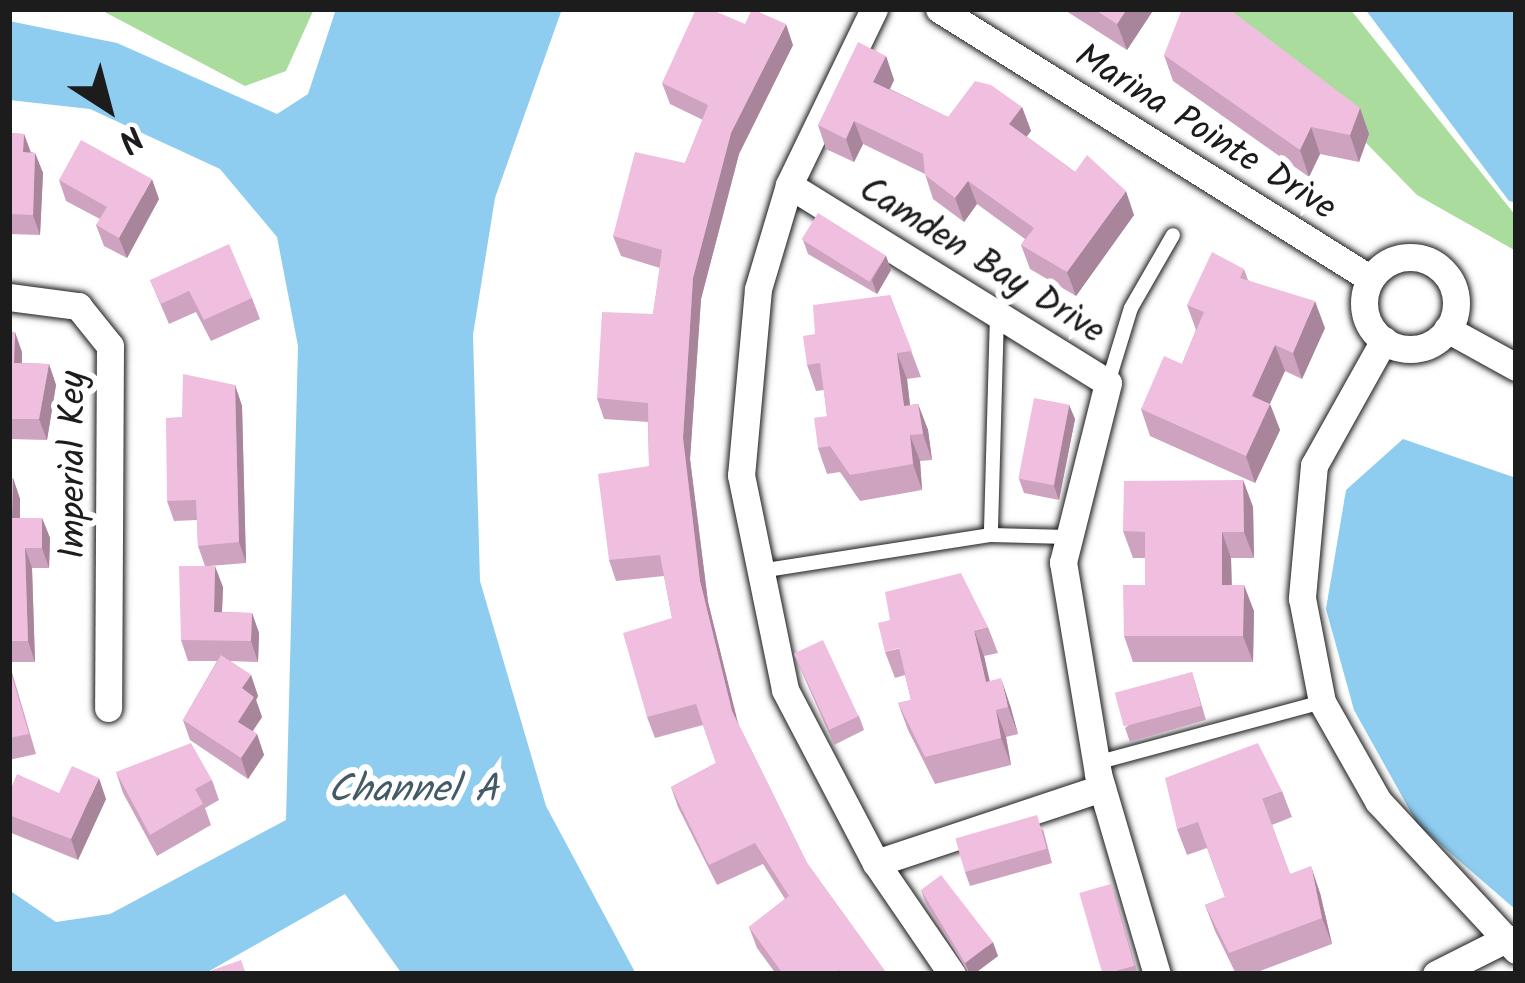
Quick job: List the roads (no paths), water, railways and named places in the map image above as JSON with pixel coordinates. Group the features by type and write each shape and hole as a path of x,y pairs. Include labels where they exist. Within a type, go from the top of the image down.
{"street":[{"path":"874,9 789,185 758,289 741,475 785,690 876,863 952,974"},
{"name":"Marina Pointe Drive","path":"939,9 1371,279"},
{"name":"Camden Bay Drive","path":"789,185 1108,383 1068,538 1099,776 1157,974"},
{"path":"1406,257 1435,264 1454,289 1447,329 1420,347 1384,340 1365,311 1371,279 1406,257"},
{"name":"Imperial Key","path":"9,297 78,306 110,346 108,708"},
{"path":"1447,329 1516,367"},
{"path":"1384,340 1314,465 1302,598 1322,702 1378,801 1512,944 1436,974"},
{"path":"876,863 1099,776"}],"lane":[{"path":"1108,383 1131,308 1173,235"},
{"path":"992,535 998,314"},
{"path":"760,571 992,535 1068,538"},
{"path":"1099,776 1322,702"}],"water":[{"name":"Channel A","path":"336,9 562,9 495,198 473,335 480,581 546,806 636,974 402,974 345,894 204,974 9,974 9,890 56,922 110,914 286,820 298,346 277,237 220,169 90,109 9,100 9,21 117,43 277,114 308,94"},
{"path":"1365,9 1516,9 1516,203 1509,201"},
{"path":"1403,439 1516,478 1516,910 1418,825 1354,710 1326,609 1346,490"}]}
